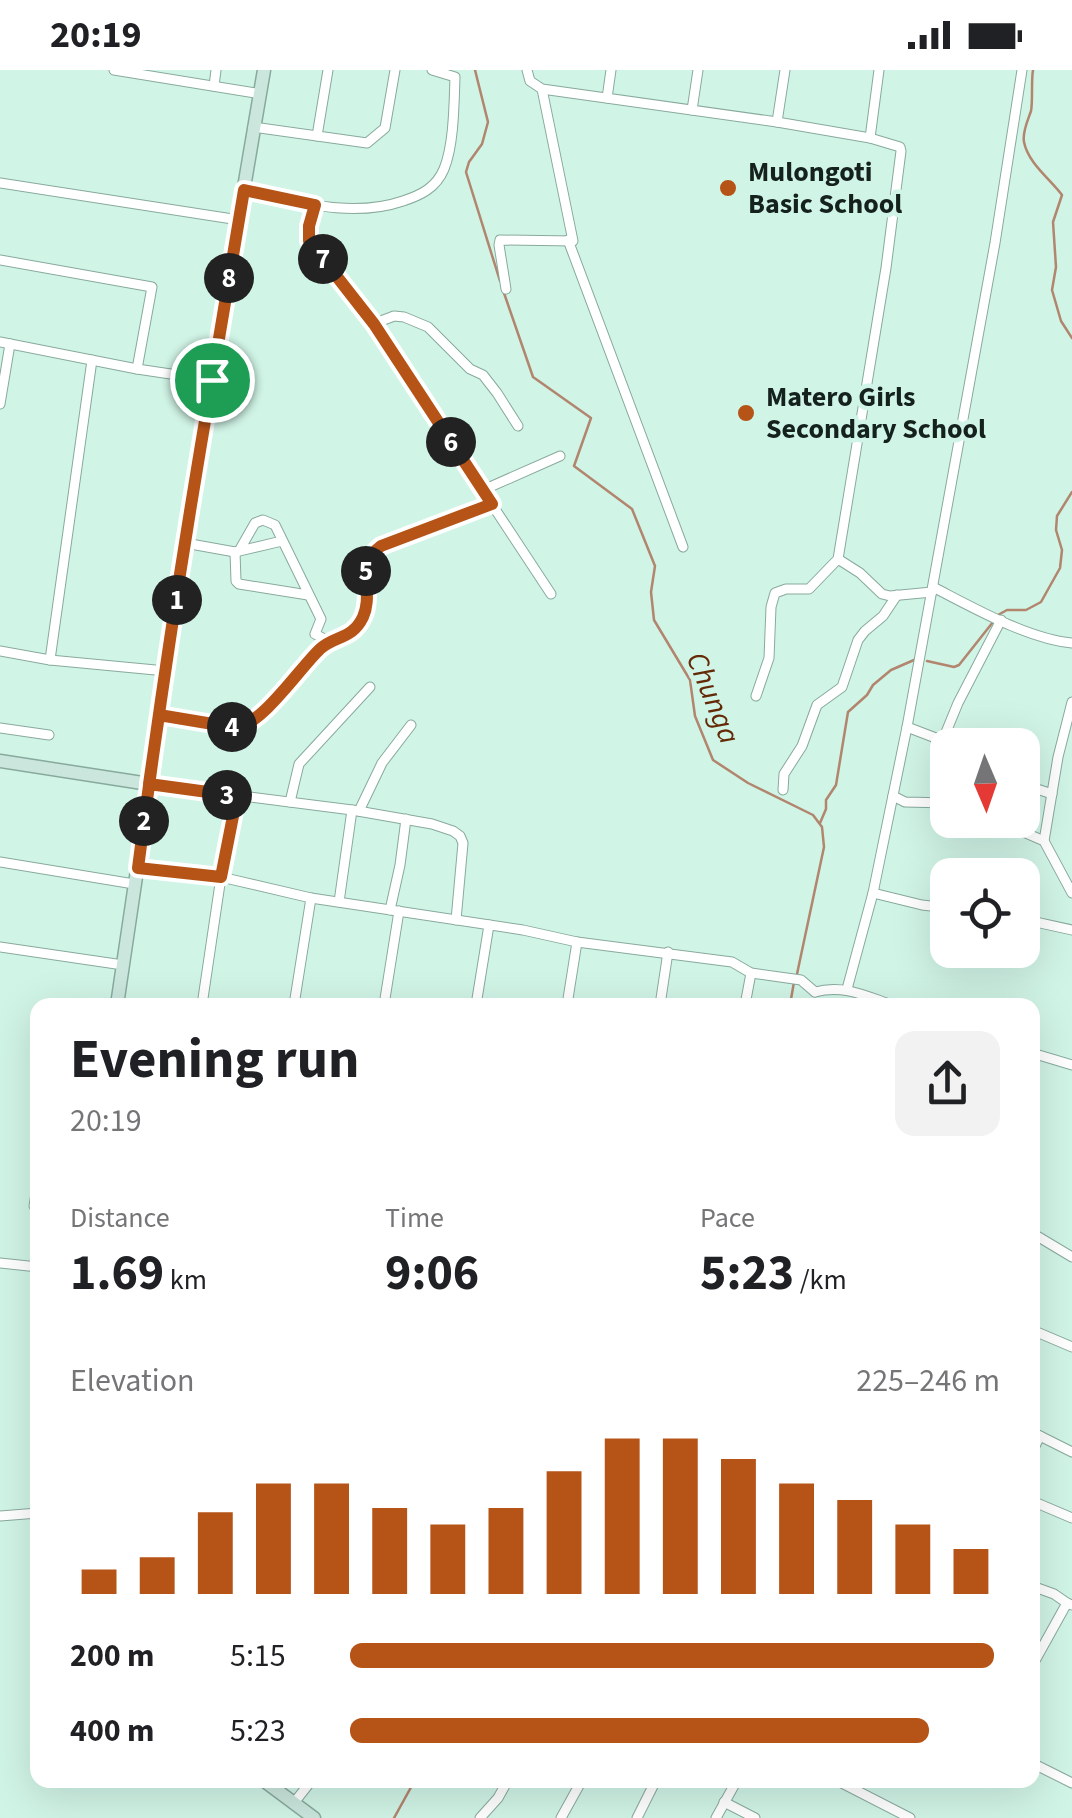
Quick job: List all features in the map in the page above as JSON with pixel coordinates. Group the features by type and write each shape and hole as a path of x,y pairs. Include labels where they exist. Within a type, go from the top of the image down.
{"street":[{"path":"114,70 261,94"},
{"path":"214,86 216,70"},
{"path":"118,998 185,543 264,70"},
{"path":"317,136 328,70"},
{"path":"253,127 367,143 384,128 396,70"},
{"path":"244,190 347,210 382,208 421,195 436,182 446,162 454,102 455,77 432,70"},
{"path":"528,70 530,81 542,89 870,138 896,144 901,151 886,268 838,559 809,589 786,588 775,593 769,658 756,696"},
{"path":"607,98 612,70"},
{"path":"692,110 698,70"},
{"path":"777,122 785,70"},
{"path":"870,138 879,70"},
{"path":"846,989 873,893 908,727 1022,70"},
{"path":"506,289 500,240 573,241 542,89"},
{"path":"0,184 240,220"},
{"path":"315,205 309,241 374,324 551,594"},
{"path":"568,240 683,546"},
{"path":"0,260 152,288 137,369"},
{"path":"374,324 404,316 428,327 470,369 483,376 518,426"},
{"path":"0,404 5,343 212,380"},
{"path":"50,660 92,360"},
{"path":"483,490 560,456"},
{"path":"159,715 242,727 292,681 322,646 346,637 362,619 366,608 366,568 373,552 492,504"},
{"path":"308,595 242,586 236,581 237,551 258,520 270,521 282,541 321,619 315,634 330,642"},
{"path":"185,543 237,551 282,541"},
{"path":"838,559 860,572 882,594 932,590 1001,620 1072,643"},
{"path":"782,790 784,774 802,746 817,706 842,688 858,640 898,595"},
{"path":"948,728 1001,620"},
{"path":"0,651 166,671"},
{"path":"290,802 299,764 370,686"},
{"path":"1072,702 1044,841 1072,893"},
{"path":"340,902 356,811 382,763 411,725"},
{"path":"908,727 930,737"},
{"path":"0,728 49,735"},
{"path":"0,761 356,811 454,831 462,843 456,920"},
{"path":"1040,790 1052,794"},
{"path":"203,998 237,796"},
{"path":"892,796 905,802 930,803"},
{"path":"385,998 406,819"},
{"path":"1037,838 1044,841"},
{"path":"0,862 134,884"},
{"path":"138,868 221,877 311,898 489,924 577,942 732,962 751,973 802,980 814,992"},
{"path":"873,893 930,906"},
{"path":"295,998 311,898"},
{"path":"1040,922 1072,930"},
{"path":"477,998 489,924"},
{"path":"568,998 577,942"},
{"path":"0,950 123,964"},
{"path":"661,998 668,952"},
{"path":"746,998 751,973"},
{"path":"814,992 846,989 872,998"},
{"path":"813,998 814,992"},
{"path":"1040,1056 1072,1066"},
{"path":"1040,1237 1072,1257"},
{"path":"0,1264 30,1266"},
{"path":"1040,1333 1072,1347"},
{"path":"1040,1436 1072,1452"},
{"path":"1040,1504 1072,1518"},
{"path":"0,1516 30,1514"},
{"path":"1040,1589 1070,1604 1040,1653"},
{"path":"1040,1767 1072,1783"},
{"path":"273,1788 314,1818"},
{"path":"293,1804 306,1788"},
{"path":"480,1818 504,1788"},
{"path":"562,1818 578,1788"},
{"path":"637,1818 652,1788"},
{"path":"716,1818 732,1788"},
{"path":"852,1788 910,1818"},
{"path":"724,1802 755,1818"}],"waterway":[{"name":"Chunga","path":"475,70 488,122 482,144 466,172 500,281"},
{"path":"1033,70 1032,107 1024,142 1035,164 1062,195 1053,222 1056,267 1052,290 1061,321 1072,338"},
{"name":"Chunga","path":"504,293 533,377 591,418 574,466 632,509 655,566 651,592 654,620 690,680 695,716 713,760 748,783 813,815 822,827 824,847 797,974"},
{"path":"998,615 1007,610 1026,610 1041,602 1060,568 1062,550 1056,530 1057,516 1072,492"},
{"path":"927,661 959,665 993,622"},
{"path":"820,823 826,800 836,785 848,712 891,670 914,660"},
{"name":"Chunga","path":"791,998 794,982"},
{"name":"Chunga","path":"394,1818 411,1788"}],"place":[{"name":"Mulongoti Basic School","path":"728,188"},
{"name":"Matero Girls Secondary School","path":"746,413"}],"route":[{"path":"212,380 185,543 149,784 138,868 221,877 237,796 149,784 159,715 237,728 248,724 322,646 346,637 356,628 366,608 366,568 373,552 492,504 374,324 309,241 315,205 244,190 212,380"}]}
